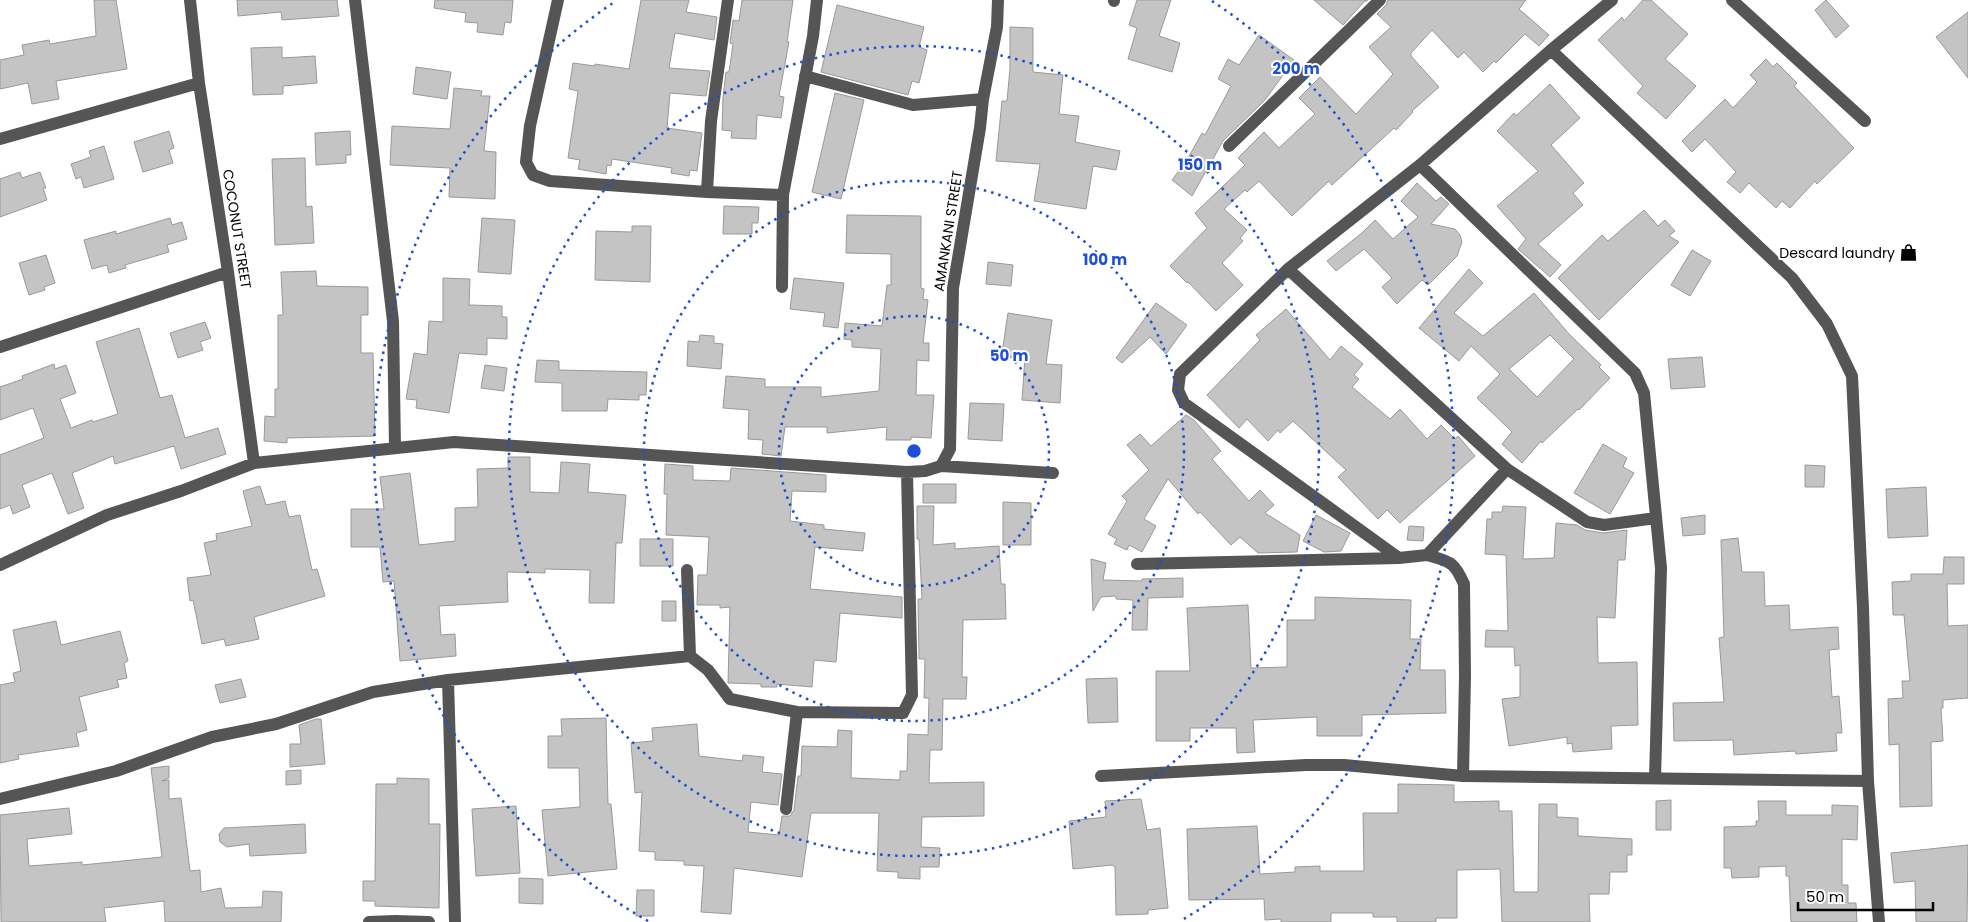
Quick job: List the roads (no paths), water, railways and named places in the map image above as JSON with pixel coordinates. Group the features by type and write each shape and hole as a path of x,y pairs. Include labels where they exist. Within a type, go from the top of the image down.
{"street":[{"name":"COCONUT STREET","path":"190,0 199,83 228,272 254,463"},
{"path":"355,0 393,321 395,448"},
{"path":"558,0 530,126 526,162 533,176 550,182 783,195"},
{"path":"707,192 711,121 728,0"},
{"path":"782,288 783,195 813,36 817,0"},
{"name":"AMANKANI STREET","path":"941,466 950,450 953,288 980,128 983,99 997,27 998,0"},
{"path":"1229,146 1380,0"},
{"path":"1399,558 1184,403 1178,390 1180,374 1288,269 1420,165 1551,50 1612,0"},
{"path":"1732,0 1865,121"},
{"path":"1551,50 1792,278 1827,324 1852,376 1863,598 1868,781 1879,922"},
{"path":"805,76 908,105 929,105 983,99"},
{"path":"0,139 199,83"},
{"path":"1420,165 1635,373 1644,393 1662,568 1656,778"},
{"path":"1288,269 1507,469 1587,522 1604,526 1656,518"},
{"path":"0,347 228,272"},
{"path":"0,565 107,515 181,491 254,463 454,442 907,472 925,471 941,466 1053,473"},
{"path":"1427,555 1507,469"},
{"path":"0,798 116,771 212,737 276,724 373,692 448,680 690,656 708,670 730,699 797,712 903,713 912,696 907,472"},
{"path":"1137,564 1399,558 1427,555 1450,562 1458,571 1464,584 1463,776"},
{"path":"687,570 690,656"},
{"path":"448,680 455,922"},
{"path":"786,809 797,712"},
{"path":"1101,776 1306,765 1344,766 1463,776 1868,781"},
{"path":"369,922 395,920 429,922"}],"place":[{"name":"Descard laundry","path":"1909,253"}]}
